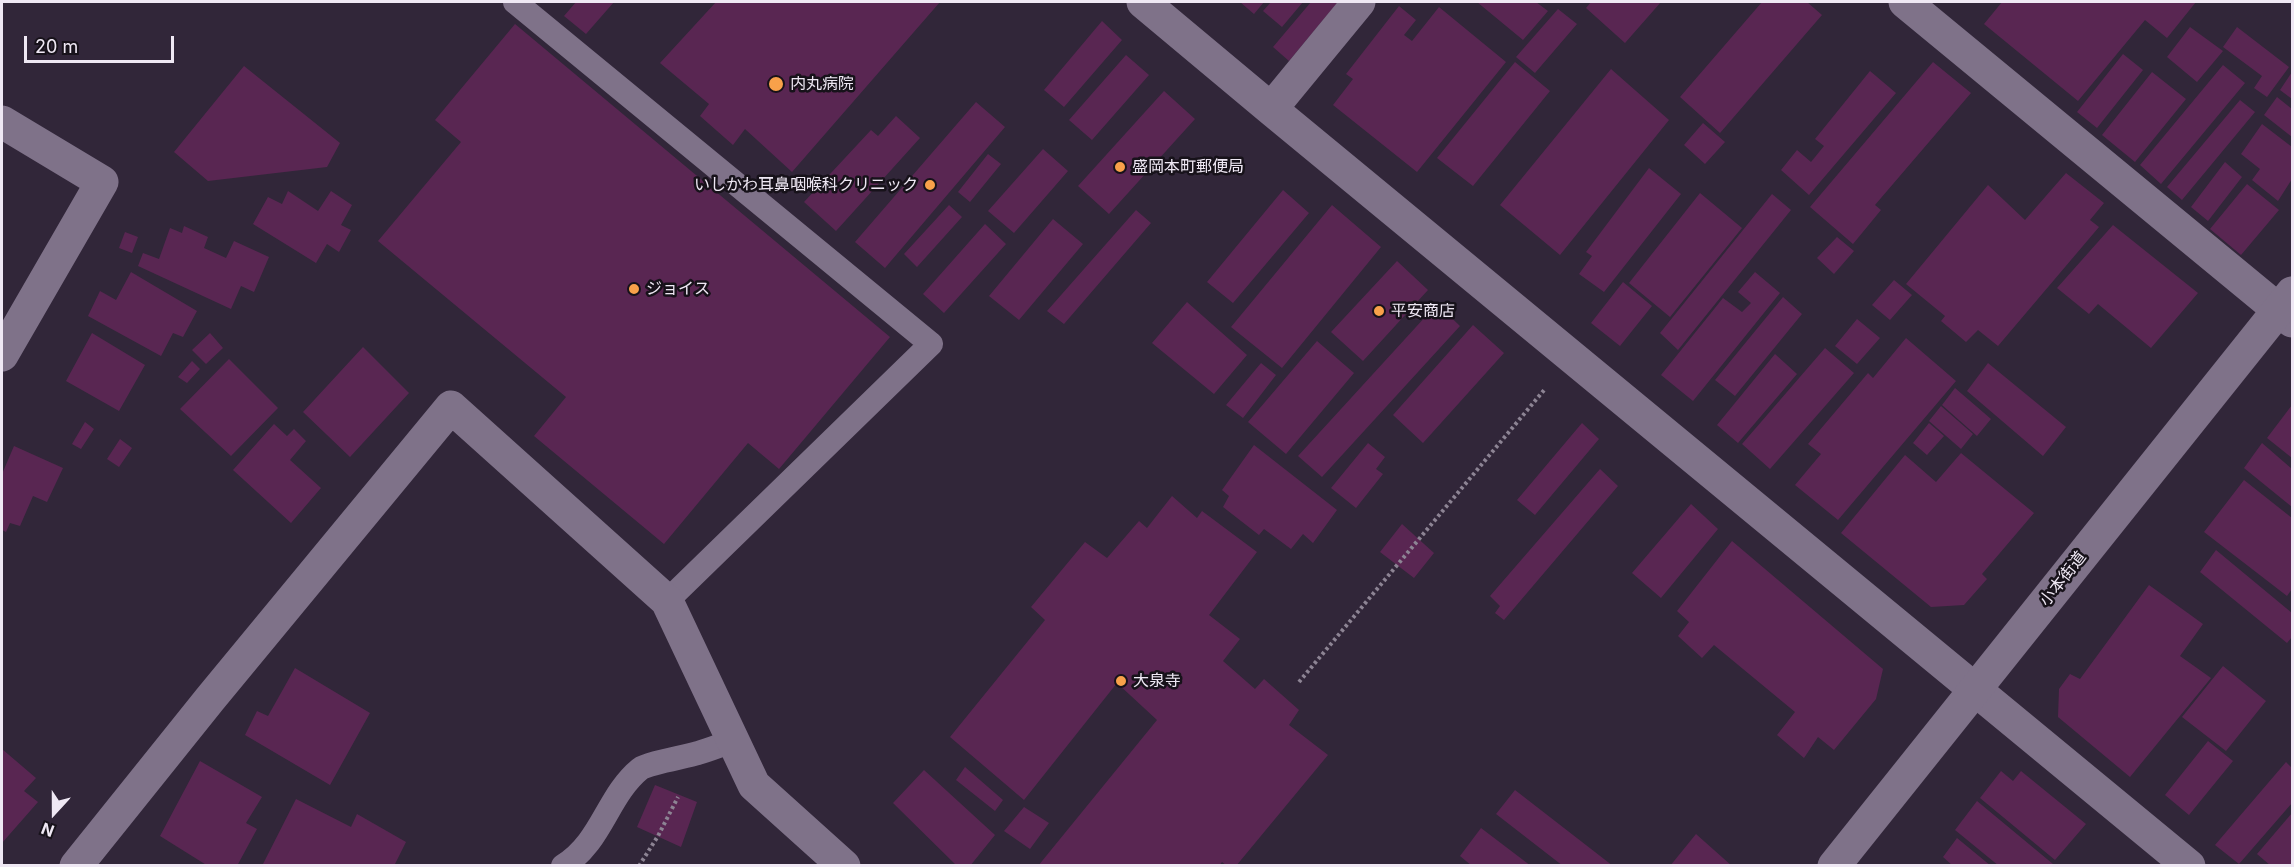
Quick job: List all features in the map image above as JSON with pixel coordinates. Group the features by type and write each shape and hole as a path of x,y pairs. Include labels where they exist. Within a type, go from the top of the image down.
{"street":[{"path":"1143,2 2189,866"},
{"path":"1271,109 1359,2"},
{"path":"1905,2 2245,284 2288,308"},
{"path":"2,122 102,182 2,356"},
{"name":"小本街道","path":"1834,866 2151,467 2288,308"},
{"path":"76,866 202,708 451,407 667,601 754,785 844,866"}],"lane":[{"path":"515,2 931,344 667,601"},
{"path":"563,866 580,854 591,841 622,790 641,768 699,753 733,741"}],"path":[{"path":"1299,682 1572,357"},
{"path":"639,866 658,836 678,795"}],"building":[{"path":"576,2 614,2 586,34 564,16"},
{"name":"内丸病院","path":"716,2 940,2 792,172 745,129 733,145 700,116 709,104 660,63"},
{"path":"1240,2 1264,2 1254,14"},
{"path":"1271,2 1303,2 1282,27 1263,11"},
{"path":"1311,2 1338,2 1289,61 1273,47"},
{"path":"1477,2 1536,2 1548,11 1523,40"},
{"path":"1591,2 1661,2 1625,43 1586,8"},
{"path":"1762,2 1807,2 1822,15 1720,133 1680,97"},
{"path":"2002,2 2196,2 2167,38 2145,20 2078,101 1984,24"},
{"path":"1399,6 1416,20 1404,35 1412,41 1439,7 1506,62 1417,172 1333,105 1353,79 1346,74"},
{"path":"1558,9 1577,24 1535,73 1516,57"},
{"path":"1102,21 1122,40 1064,107 1044,90"},
{"name":"ジョイス","path":"515,24 890,337 779,469 748,443 664,544 534,436 566,397 378,241 461,142 435,120"},
{"path":"2190,27 2223,51 2197,82 2167,57"},
{"path":"2237,27 2289,67 2267,97 2254,88 2262,76 2223,47"},
{"path":"2123,54 2143,70 2097,128 2077,112"},
{"path":"1126,55 1149,75 1092,140 1069,120"},
{"path":"1515,62 1550,91 1473,186 1437,158"},
{"path":"1933,62 1971,93 1875,205 1881,210 1853,244 1810,207"},
{"path":"2223,65 2245,83 2161,184 2140,165"},
{"path":"244,66 340,143 327,167 208,181 174,152"},
{"path":"1611,69 1669,120 1560,255 1500,205"},
{"path":"1870,71 1896,93 1809,195 1781,170 1797,150 1811,162 1824,146 1815,139"},
{"path":"2152,72 2186,99 2135,162 2102,135"},
{"path":"2292,72 2292,99 2280,90"},
{"path":"1164,91 1195,119 1109,214 1078,186"},
{"path":"2277,97 2292,109 2292,137 2264,115"},
{"path":"2240,100 2255,112 2182,200 2167,187"},
{"name":"いしかわ耳鼻咽喉科クリニック","path":"976,102 1005,127 885,268 855,242"},
{"path":"896,116 920,138 836,231 804,202 871,130 878,136"},
{"path":"1703,123 1725,142 1705,164 1684,145"},
{"path":"2262,124 2292,147 2292,179 2278,201 2252,180 2260,169 2241,154"},
{"path":"1043,149 1068,171 1014,233 988,211"},
{"path":"988,154 1001,164 970,202 958,192"},
{"path":"2225,162 2242,177 2208,221 2191,207"},
{"path":"1649,168 1681,194 1604,292 1579,274 1592,256 1586,252"},
{"path":"2066,173 2104,203 2090,220 2099,227 1998,346 1978,330 1966,342 1941,321 1945,316 1906,284 1988,185 2025,220"},
{"path":"2247,184 2279,210 2241,255 2210,229"},
{"path":"1283,190 1309,213 1233,303 1207,282"},
{"path":"288,191 318,211 331,191 352,205 341,225 351,230 339,252 327,244 316,263 253,224 268,197 282,204"},
{"path":"1700,193 1742,228 1670,317 1629,283"},
{"path":"1772,194 1791,210 1678,350 1660,333"},
{"path":"949,205 962,217 917,267 904,254"},
{"path":"1332,205 1381,247 1282,368 1231,327"},
{"path":"1136,210 1151,223 1064,324 1047,311"},
{"path":"1053,219 1083,244 1019,320 989,296"},
{"path":"985,224 1006,244 944,313 923,294"},
{"path":"2113,225 2198,293 2151,348 2098,304 2089,314 2057,288"},
{"path":"184,226 208,237 204,248 226,258 234,241 269,257 254,292 241,286 231,309 138,266 143,253 159,259 170,228 182,233"},
{"path":"125,232 138,237 132,253 119,248"},
{"path":"1837,237 1854,251 1834,274 1817,258"},
{"name":"平安商店","path":"1397,261 1428,290 1363,361 1331,332"},
{"path":"131,272 197,311 183,337 173,333 161,356 88,316 100,291 116,300"},
{"path":"1755,272 1780,293 1693,401 1661,375 1723,298 1742,312 1751,303 1738,292"},
{"path":"1894,280 1912,295 1890,320 1872,305"},
{"path":"1623,282 1652,306 1620,346 1591,323"},
{"path":"1783,297 1802,314 1735,396 1715,380"},
{"path":"1187,302 1247,355 1214,394 1152,343"},
{"path":"1437,304 1460,326 1322,477 1298,456"},
{"path":"1857,319 1880,338 1857,364 1835,346"},
{"path":"1473,325 1504,353 1423,443 1393,415"},
{"path":"92,333 145,365 119,411 66,381"},
{"path":"210,333 223,348 206,364 192,350"},
{"path":"1906,338 1956,381 1838,520 1795,485 1821,454 1808,444 1868,373 1873,378"},
{"path":"1317,341 1354,373 1286,454 1248,422"},
{"path":"363,347 409,393 350,457 303,412"},
{"path":"1825,348 1854,373 1770,469 1742,444"},
{"path":"1775,354 1797,374 1738,443 1717,425"},
{"path":"229,359 278,408 231,456 180,409"},
{"path":"192,361 200,369 187,383 178,377"},
{"path":"1261,363 1276,375 1243,418 1226,405"},
{"path":"1988,363 2066,427 2043,456 1967,391"},
{"path":"1955,388 1991,419 1977,436 1942,405"},
{"path":"2292,405 2292,458 2267,438"},
{"path":"1941,406 1973,434 1961,449 1929,421"},
{"path":"85,422 94,429 81,449 72,444"},
{"path":"1582,423 1599,439 1535,515 1517,500"},
{"path":"1929,423 1944,436 1927,455 1913,443"},
{"path":"274,424 287,436 294,429 306,441 290,460 321,488 291,523 233,470"},
{"path":"120,439 132,448 119,467 107,459"},
{"path":"1368,443 1385,457 1376,469 1383,474 1356,508 1331,488"},
{"path":"2262,443 2292,469 2292,507 2244,468"},
{"path":"1254,445 1337,510 1313,543 1303,534 1291,549 1264,529 1259,535 1223,507 1229,496 1222,490"},
{"path":"14,446 63,468 47,502 33,496 20,526 10,523 6,532 2,530 2,474"},
{"path":"1961,453 2034,513 1982,574 1987,579 1964,605 1931,607 1841,533 1905,455 1936,482"},
{"path":"1600,469 1618,486 1504,620 1495,613 1500,606 1490,596"},
{"path":"2244,480 2292,518 2292,589 2287,596 2204,532"},
{"name":"大泉寺","path":"1172,496 1197,518 1202,511 1257,552 1209,615 1240,639 1223,661 1255,689 1264,679 1299,710 1289,725 1328,755 1236,866 1227,866 1222,862 1219,866 1038,866 1157,720 1117,683 1024,800 950,737 1045,620 1031,607 1085,542 1107,558 1139,521 1147,528"},
{"path":"1691,504 1718,529 1661,598 1632,573"},
{"path":"1402,524 1434,553 1414,578 1380,552"},
{"path":"1732,541 1883,669 1876,699 1834,750 1818,737 1804,758 1777,735 1795,712 1714,645 1702,658 1678,636 1689,622 1677,611"},
{"path":"2216,550 2292,613 2292,637 2287,643 2200,572"},
{"path":"2149,585 2203,624 2180,656 2211,678 2130,777 2058,717 2059,689 2070,674 2080,679"},
{"path":"2223,666 2266,701 2226,751 2182,717"},
{"path":"295,668 370,713 330,785 245,735 257,711 268,716"},
{"path":"2208,741 2233,761 2189,815 2165,795"},
{"path":"2,749 36,778 24,791 38,802 2,843"},
{"path":"200,761 262,797 246,823 257,829 237,866 208,866 160,836"},
{"path":"2286,762 2292,768 2292,803 2239,864 2215,845"},
{"path":"965,767 1003,800 995,811 956,780"},
{"path":"924,770 995,835 970,866 957,866 893,803"},
{"path":"2001,771 2013,781 2021,771 2086,824 2055,860 1980,798"},
{"path":"655,785 697,802 681,847 637,827"},
{"path":"1515,790 1613,866 1563,866 1496,814"},
{"path":"296,799 351,827 357,814 406,842 394,866 262,866"},
{"path":"1977,801 2053,864 2051,866 1999,866 1955,830"},
{"path":"1024,807 1049,823 1030,849 1004,831"},
{"path":"2292,813 2292,866 2271,866 2257,854"},
{"path":"1481,828 1531,866 1472,866 1460,856"},
{"path":"1696,834 1732,866 1670,866"},
{"path":"1957,838 1991,866 1953,866 1943,857"}],"place":[{"name":"内丸病院","path":"776,84"},
{"name":"盛岡本町郵便局","path":"1120,167"},
{"name":"いしかわ耳鼻咽喉科クリニック","path":"930,185"},
{"name":"ジョイス","path":"634,289"},
{"name":"平安商店","path":"1379,311"},
{"name":"大泉寺","path":"1121,681"}]}
